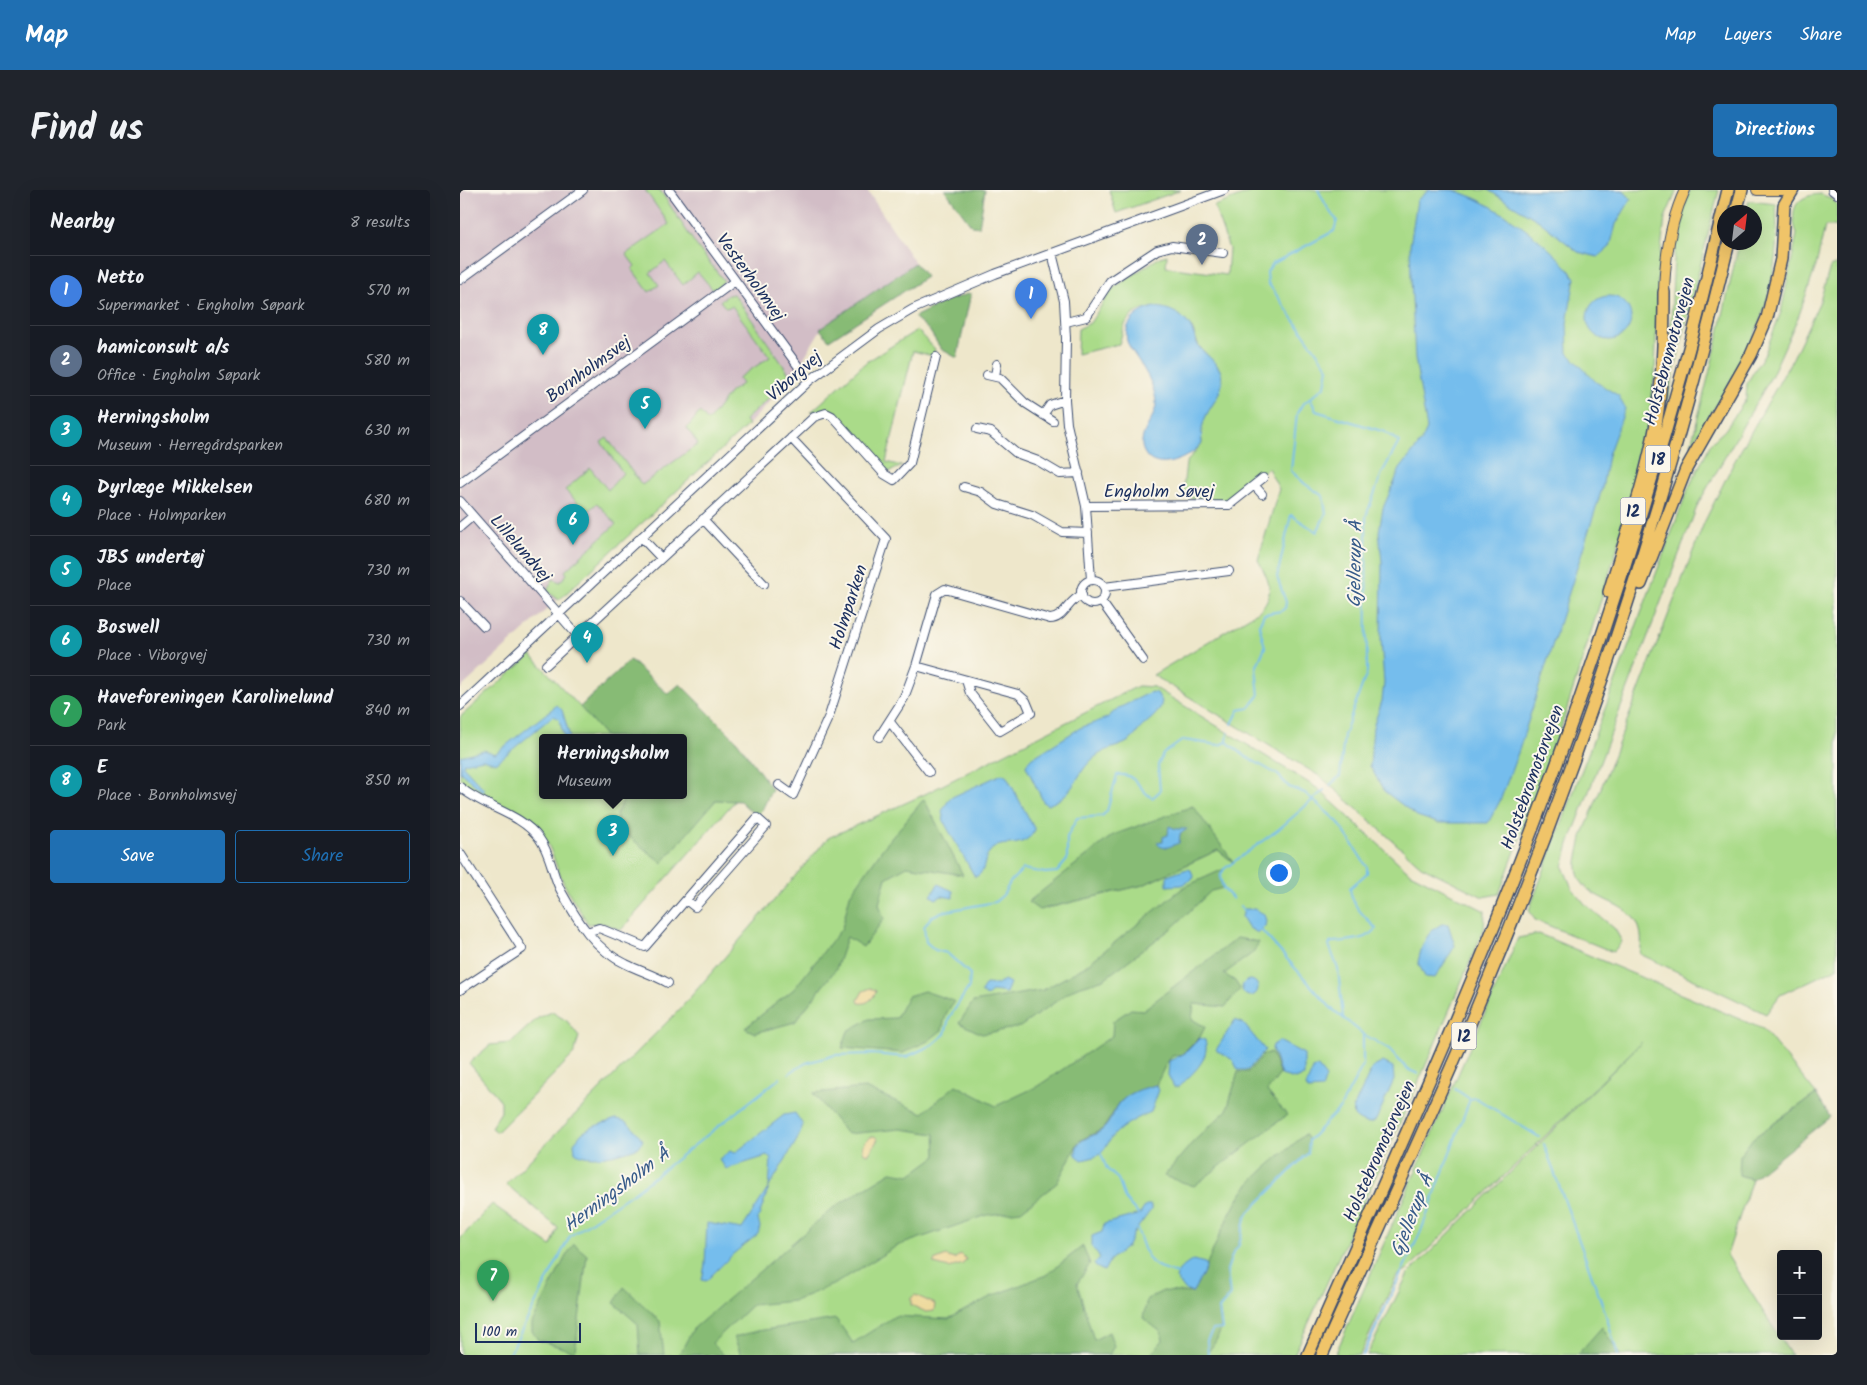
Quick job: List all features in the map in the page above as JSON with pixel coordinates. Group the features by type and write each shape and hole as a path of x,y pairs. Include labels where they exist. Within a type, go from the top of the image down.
{"highway":[{"name":"Holstebromotorvejen","path":"1308,1355 1461,1009 1535,822 1571,723 1626,566 1654,473 1687,356 1728,190"},
{"path":"1738,205 1742,190"},
{"name":"12","path":"1590,711 1686,469 1751,355 1767,318 1781,259 1784,205 1793,190"},
{"name":"Holstebromotorvejen","path":"1322,1355 1475,1011 1542,842 1590,711 1638,571 1713,310 1727,250"},
{"name":"12","path":"1571,723 1579,690 1648,460 1656,420 1663,367 1664,292"}],"main road":[{"name":"12","path":"1664,292 1664,270 1671,229 1684,190"},
{"path":"1757,190 1778,191"}],"street":[{"path":"460,280 583,190"},
{"name":"Vesterholmvej","path":"669,190 809,381"},
{"name":"Viborgvej","path":"460,706 809,381 879,329 913,309 1052,253 1224,190"},
{"path":"1832,190 1837,194"},
{"path":"1209,251 1210,240"},
{"path":"1066,322 1086,317 1110,281 1157,250 1172,246 1223,253"},
{"path":"1052,253 1063,295 1066,322 1065,400 1067,424 1086,506 1091,580"},
{"name":"Bornholmsvej","path":"460,483 735,281"},
{"path":"546,665 814,417 826,413 832,416 884,474 894,480 898,478 910,463 936,357"},
{"path":"997,364 991,376 1043,416 1053,421"},
{"path":"1043,416 1050,405 1065,400"},
{"path":"985,430 987,421"},
{"path":"976,429 991,432 1016,453 1038,461 1060,474 1078,473"},
{"name":"Holmparken","path":"778,785 793,795 829,716 886,539 791,438"},
{"name":"Engholm Søvej","path":"1086,506 1229,505 1263,478"},
{"path":"975,490 977,481"},
{"path":"1254,485 1262,494"},
{"path":"964,487 982,492 1007,509 1032,515 1054,529 1071,534 1088,533"},
{"name":"Lillelundvej","path":"460,501 559,614"},
{"path":"460,527 473,516"},
{"path":"703,519 764,584"},
{"path":"641,538 661,558"},
{"path":"1104,587 1229,571"},
{"path":"1091,580 1099,581 1104,587 1105,594 1101,600 1090,603 1082,596 1083,585 1091,580"},
{"path":"880,737 904,698 916,666 937,594 940,590 945,589 1050,619 1060,616 1071,601 1082,596"},
{"path":"1101,600 1143,660"},
{"path":"460,601 484,626"},
{"path":"559,614 578,636"},
{"path":"916,666 1018,694 1026,701 1031,713 1000,731 970,693 966,680"},
{"path":"890,722 930,772"},
{"path":"460,787 482,803 515,818 539,838 547,853 560,889 587,932 609,955 668,983"},
{"path":"587,932 599,928 645,947 757,818 766,826 695,907 686,900"},
{"path":"460,990 522,949 462,859"}],"shaded area":[{"path":"460,190 867,190 915,263 821,329 792,378 748,425 460,689"}],"green space":[{"path":"645,190 660,190 696,245 724,281 714,291 698,272 683,285 665,261 650,273 659,285 649,292 632,269 635,266 626,254 669,224"},
{"path":"945,190 985,190 979,227 972,226"},
{"path":"1109,190 1181,190 1116,213"},
{"path":"1256,190 1677,190 1665,218 1658,274 1655,374 1646,441 1620,539 1560,731 1499,894 1483,897 1421,866 1321,777 1153,675 1259,611 1265,604 1268,598 1269,586 1258,560 1279,489 1268,468 1228,501 1188,498 1183,489 1186,463 1202,443 1200,431 1203,417 1221,388 1219,368 1199,346 1192,328 1143,309 1128,319 1119,344 1077,354 1078,329 1090,323 1112,289 1160,257 1167,255 1166,267 1227,275 1229,249 1214,206"},
{"path":"1690,190 1719,190 1661,424 1670,344 1675,247 1683,209"},
{"path":"1820,194 1831,198 1837,204 1837,229 1835,226 1825,226 1816,266 1799,315 1771,377 1698,504 1569,844 1563,867 1572,888 1585,904 1615,929 1622,942 1613,952 1535,920 1529,910 1688,489 1711,443 1725,430 1746,399 1747,383 1765,353 1781,312 1797,234 1794,218 1796,206 1804,198"},
{"path":"1749,201 1776,204 1776,240 1773,273 1766,303 1756,332 1743,360 1691,445 1737,250 1762,250 1762,205 1748,205"},
{"path":"915,263 926,277 829,340 820,329"},
{"path":"1837,264 1837,968 1780,995 1766,1014 1640,954 1641,935 1636,921 1626,911 1590,891 1581,882 1577,861 1582,837 1704,523 1733,464 1793,358 1820,301 1830,267"},
{"path":"971,293 957,358 941,349 929,330 914,317 946,301"},
{"path":"734,294 792,378 745,420 748,425 559,600 547,591 553,579 560,582 567,574 565,571 616,524 597,503 587,512 565,490 590,468 608,490 623,473 601,442 607,438 642,485 698,444 687,428 700,412 708,421 730,392 742,384 738,378 770,357 732,306 726,308 720,301 728,295"},
{"path":"917,330 935,349 933,356 913,351 886,462 902,466 889,472 835,415 825,409 811,412 865,363"},
{"path":"531,655 580,707 630,660 750,777 733,803 621,930 603,923 588,924 570,895 558,871 549,845 542,834 528,822 478,793 460,778 460,717"},
{"path":"630,660 668,694 680,684 737,741 772,789 762,810 756,816 740,801 716,800 662,863 618,828 616,814 623,799 687,799 687,734 603,734 580,707"},
{"path":"1138,686 1154,687 1317,788 1410,873 1485,911 1484,929 1419,1081 1294,1355 460,1355 460,1239 492,1204 551,1246 558,1228 506,1184 680,1009 828,838 923,795","holes":["1192,806 1232,861 1218,850 1143,885 1039,910"]},
{"path":"924,799 963,875 907,866 886,878 879,904 884,919 863,947 847,937 836,969 795,1022 755,1033 745,1028 794,989 842,928 850,895 883,848"},
{"path":"1193,806 1234,863 1218,850 1143,885 1039,910 1028,902 1113,835"},
{"path":"1224,869 1220,877 1223,888 1211,891 1172,928 1104,979 1075,988 1020,1027 982,1034 959,1023 973,1002 1043,990 1084,967 1184,887"},
{"path":"1539,934 1763,1029 1816,1094 1753,1138 1739,1175 1752,1179 1727,1255 1777,1333 1777,1340 1781,1340 1791,1355 1367,1355 1408,1274 1642,1042 1408,1269 1397,1276 1360,1355 1335,1355 1518,938"},
{"path":"1237,938 1259,942 1254,952 1224,974 1235,981 1240,989 1225,1007 1194,1004 1192,1019 1205,1027 1200,1037 1183,1054 1172,1056 1156,1085 1131,1094 1120,1102 1103,1129 1079,1141 1057,1183 1021,1211 987,1215 897,1246 835,1284 794,1301 752,1305 712,1343 724,1355 679,1355 693,1329 833,1208 891,1172 910,1175 936,1156 935,1134 901,1129 847,1134 813,1093 865,1088 923,1113 956,1085 996,1106 1038,1086 1112,1036 1113,1021 1131,1009 1143,1010"},
{"path":"924,991 954,1001 946,1014 942,1030 928,1041 903,1053 842,1048 848,1031 869,1019 896,1018 908,996"},
{"path":"552,1012 567,1021 579,1036 574,1054 497,1132 491,1127 501,1112 501,1101 469,1063 490,1045 510,1043 538,1018"},
{"path":"1271,1052 1280,1074 1267,1091 1287,1115 1194,1186 1164,1176 1193,1142 1227,1110 1238,1072 1248,1072 1263,1055"},
{"path":"1816,1094 1830,1117 1752,1179 1739,1175 1740,1155 1753,1138"},
{"path":"1305,1134 1309,1140 1308,1153 1249,1212 1245,1219 1239,1245 1233,1253 1227,1270 1230,1296 1219,1309 1221,1329 1217,1339 1206,1355 1150,1355 1163,1340 1161,1332 1143,1318 1147,1299 1163,1291 1192,1293 1223,1227 1245,1189"},
{"path":"574,1244 587,1255 575,1352 538,1340 532,1331 532,1323"},
{"path":"1083,1246 1090,1264 1077,1284 1094,1340 1109,1332 1114,1346 1109,1355 796,1355 790,1353 786,1355 741,1355 734,1337 757,1331 836,1319 853,1343 895,1316 948,1319 990,1297 1046,1275"},
{"path":"624,1287 660,1321 664,1355 640,1355 638,1324 614,1303"},
{"path":"1602,1327 1620,1355 1577,1355"}],"sand":[{"path":"871,988 876,991 874,996 865,1003 859,1003 858,1000 863,991"},
{"path":"874,1136 878,1139 869,1154 864,1153 865,1143"},
{"path":"961,1254 966,1259 963,1264 949,1268 934,1264 934,1261 946,1256 954,1259"},
{"path":"915,1295 935,1304 934,1311 926,1312 911,1305 911,1298"}],"water":[{"path":"1429,190 1452,190 1484,203 1502,213 1537,238 1565,265 1575,278 1567,323 1568,353 1596,382 1619,396 1625,409 1608,455 1602,489 1519,750 1500,801 1488,823 1438,823 1417,816 1384,791 1370,766 1373,727 1382,701 1384,683 1381,639 1382,562 1379,532 1383,508 1400,469 1421,442 1427,429 1415,358 1410,246 1417,200"},
{"path":"1488,190 1623,190 1631,199 1616,224 1610,247 1598,257 1578,252 1539,221"},
{"path":"1609,296 1621,300 1627,306 1631,318 1627,330 1621,336 1609,340 1597,336 1591,330 1587,318 1591,306 1597,300"},
{"path":"1155,307 1176,313 1185,320 1192,330 1197,344 1217,365 1222,379 1219,394 1204,422 1202,443 1197,449 1182,459 1164,463 1149,459 1142,446 1142,439 1153,415 1156,402 1148,377 1128,344 1126,334 1130,323 1138,314"},
{"path":"1151,692 1157,693 1162,701 1161,706 1135,736 1131,740 1104,751 1095,757 1088,763 1065,795 1048,805 1044,803 1026,766 1029,760 1080,728 1107,718 1117,709"},
{"path":"557,705 562,710 569,734 563,734 559,719 553,716 496,763 483,759 464,763 463,766 485,790 483,792 460,772 460,756 484,750 495,754"},
{"path":"1002,774 1007,777 1035,830 1023,841 993,848 986,857 981,873 975,877 944,822 942,811 950,798"},
{"path":"1169,826 1176,829 1187,829 1180,834 1179,843 1168,847 1159,846 1157,843 1163,842 1163,837 1168,835"},
{"path":"1187,869 1191,870 1194,878 1182,885 1167,886 1167,876"},
{"path":"938,884 953,891 953,898 942,896 936,899 931,896"},
{"path":"1244,909 1254,909 1264,914 1265,926 1258,933 1249,928 1242,917"},
{"path":"1442,924 1448,924 1455,946 1435,978 1425,977 1418,962 1421,950 1428,935"},
{"path":"1004,980 1010,983 1006,993 993,991 987,996 981,992 986,984 998,985"},
{"path":"1247,980 1253,980 1258,985 1256,994 1247,996 1242,991 1242,985"},
{"path":"1235,1020 1243,1023 1265,1050 1248,1070 1238,1070 1233,1060 1216,1050"},
{"path":"1200,1038 1205,1040 1206,1047 1203,1060 1179,1087 1174,1087 1168,1075 1169,1061 1185,1053"},
{"path":"1279,1041 1304,1054 1304,1076 1295,1079 1281,1075 1272,1049 1273,1045"},
{"path":"1383,1062 1393,1067 1394,1080 1376,1120 1370,1123 1359,1120 1354,1116 1353,1109 1372,1068"},
{"path":"1314,1067 1318,1067 1326,1077 1322,1089 1308,1090 1306,1086"},
{"path":"1156,1085 1159,1090 1151,1112 1122,1128 1114,1135 1100,1154 1082,1160 1076,1155 1078,1145 1084,1139 1098,1133 1105,1127 1122,1100 1136,1091"},
{"path":"795,1113 803,1125 797,1140 769,1187 771,1159 767,1156 726,1169 719,1159 730,1151 735,1153 784,1115"},
{"path":"616,1119 628,1123 643,1140 639,1147 598,1157 589,1157 575,1152 574,1143 582,1133 592,1127"},
{"path":"769,1187 758,1219 760,1227 758,1234 733,1254 706,1281 702,1280 705,1264 707,1223 742,1229"},
{"path":"1146,1205 1151,1205 1151,1210 1133,1234 1128,1246 1110,1260 1104,1271 1096,1267 1094,1264 1100,1258 1092,1247 1092,1236 1102,1232 1104,1224 1140,1214"},
{"path":"1193,1260 1205,1263 1206,1269 1192,1293 1185,1290 1176,1278 1180,1269"}],"waterway":[{"name":"Herningsholm Å","path":"1232,724 1239,710 1249,708 1259,696 1256,668 1265,647 1259,625 1264,614 1281,611 1285,608 1286,602 1277,577 1291,515 1317,532 1326,513 1323,496 1305,484 1291,471 1297,413 1302,405 1325,386 1328,368 1268,283 1267,272 1272,264 1334,231 1337,220 1328,209 1318,190"},
{"name":"Gjellerup Å","path":"1311,400 1316,411 1385,432 1399,442 1382,473 1366,516 1367,672 1344,735 1340,776 1330,785"},
{"name":"Herningsholm Å","path":"789,1073 806,1063 835,1055 872,1054 906,1057 932,1045 945,1034 949,1018 969,987 970,974 947,953 935,950 926,942 924,927 931,917 941,912 995,902 1003,895 1011,881 1023,869 1045,873 1057,872 1067,860 1067,837 1077,818 1102,816 1107,811 1117,775 1129,776 1152,798 1160,791 1158,765 1163,754 1183,740 1219,745 1227,742 1228,733"},
{"path":"1227,742 1245,756 1278,775 1289,787 1305,793 1338,822 1367,867 1367,873 1350,888 1351,895 1356,906 1376,929 1362,938 1331,942 1329,945 1338,969 1343,1017"},
{"name":"Gjellerup Å","path":"1233,899 1223,888 1220,877 1224,869 1279,829 1324,790"},
{"name":"Gjellerup Å","path":"1240,907 1244,911"},
{"name":"Gjellerup Å","path":"1261,930 1331,1008 1363,1034 1389,1049 1407,1069 1418,1074"},
{"path":"1208,1355 1207,1340 1213,1330 1222,1329 1219,1309 1230,1296 1227,1270 1233,1253 1239,1245 1245,1219 1249,1212 1308,1153 1309,1140 1340,1108 1363,1065 1363,1034"},
{"name":"Herningsholm Å","path":"509,1355 570,1236 636,1191 780,1078"},
{"name":"Gjellerup Å","path":"1455,1089 1470,1099"},
{"path":"1470,1099 1476,1098 1539,1137"},
{"name":"Gjellerup Å","path":"1363,1355 1421,1231 1470,1099"},
{"path":"1544,1144 1605,1312 1618,1355"},
{"path":"1101,1154 1107,1169 1118,1179 1125,1199 1138,1214"},
{"path":"1137,1229 1149,1259 1159,1267 1178,1274"}],"place":[{"name":"hamiconsult a/s","path":"1202,265"},
{"name":"Netto","path":"1031,319"},
{"name":"E","path":"543,355"},
{"name":"JBS undertøj","path":"645,429"},
{"name":"Boswell","path":"573,545"},
{"name":"Dyrlæge Mikkelsen","path":"587,663"},
{"name":"Herningsholm","path":"613,856"},
{"name":"Haveforeningen Karolinelund","path":"493,1301"}]}
